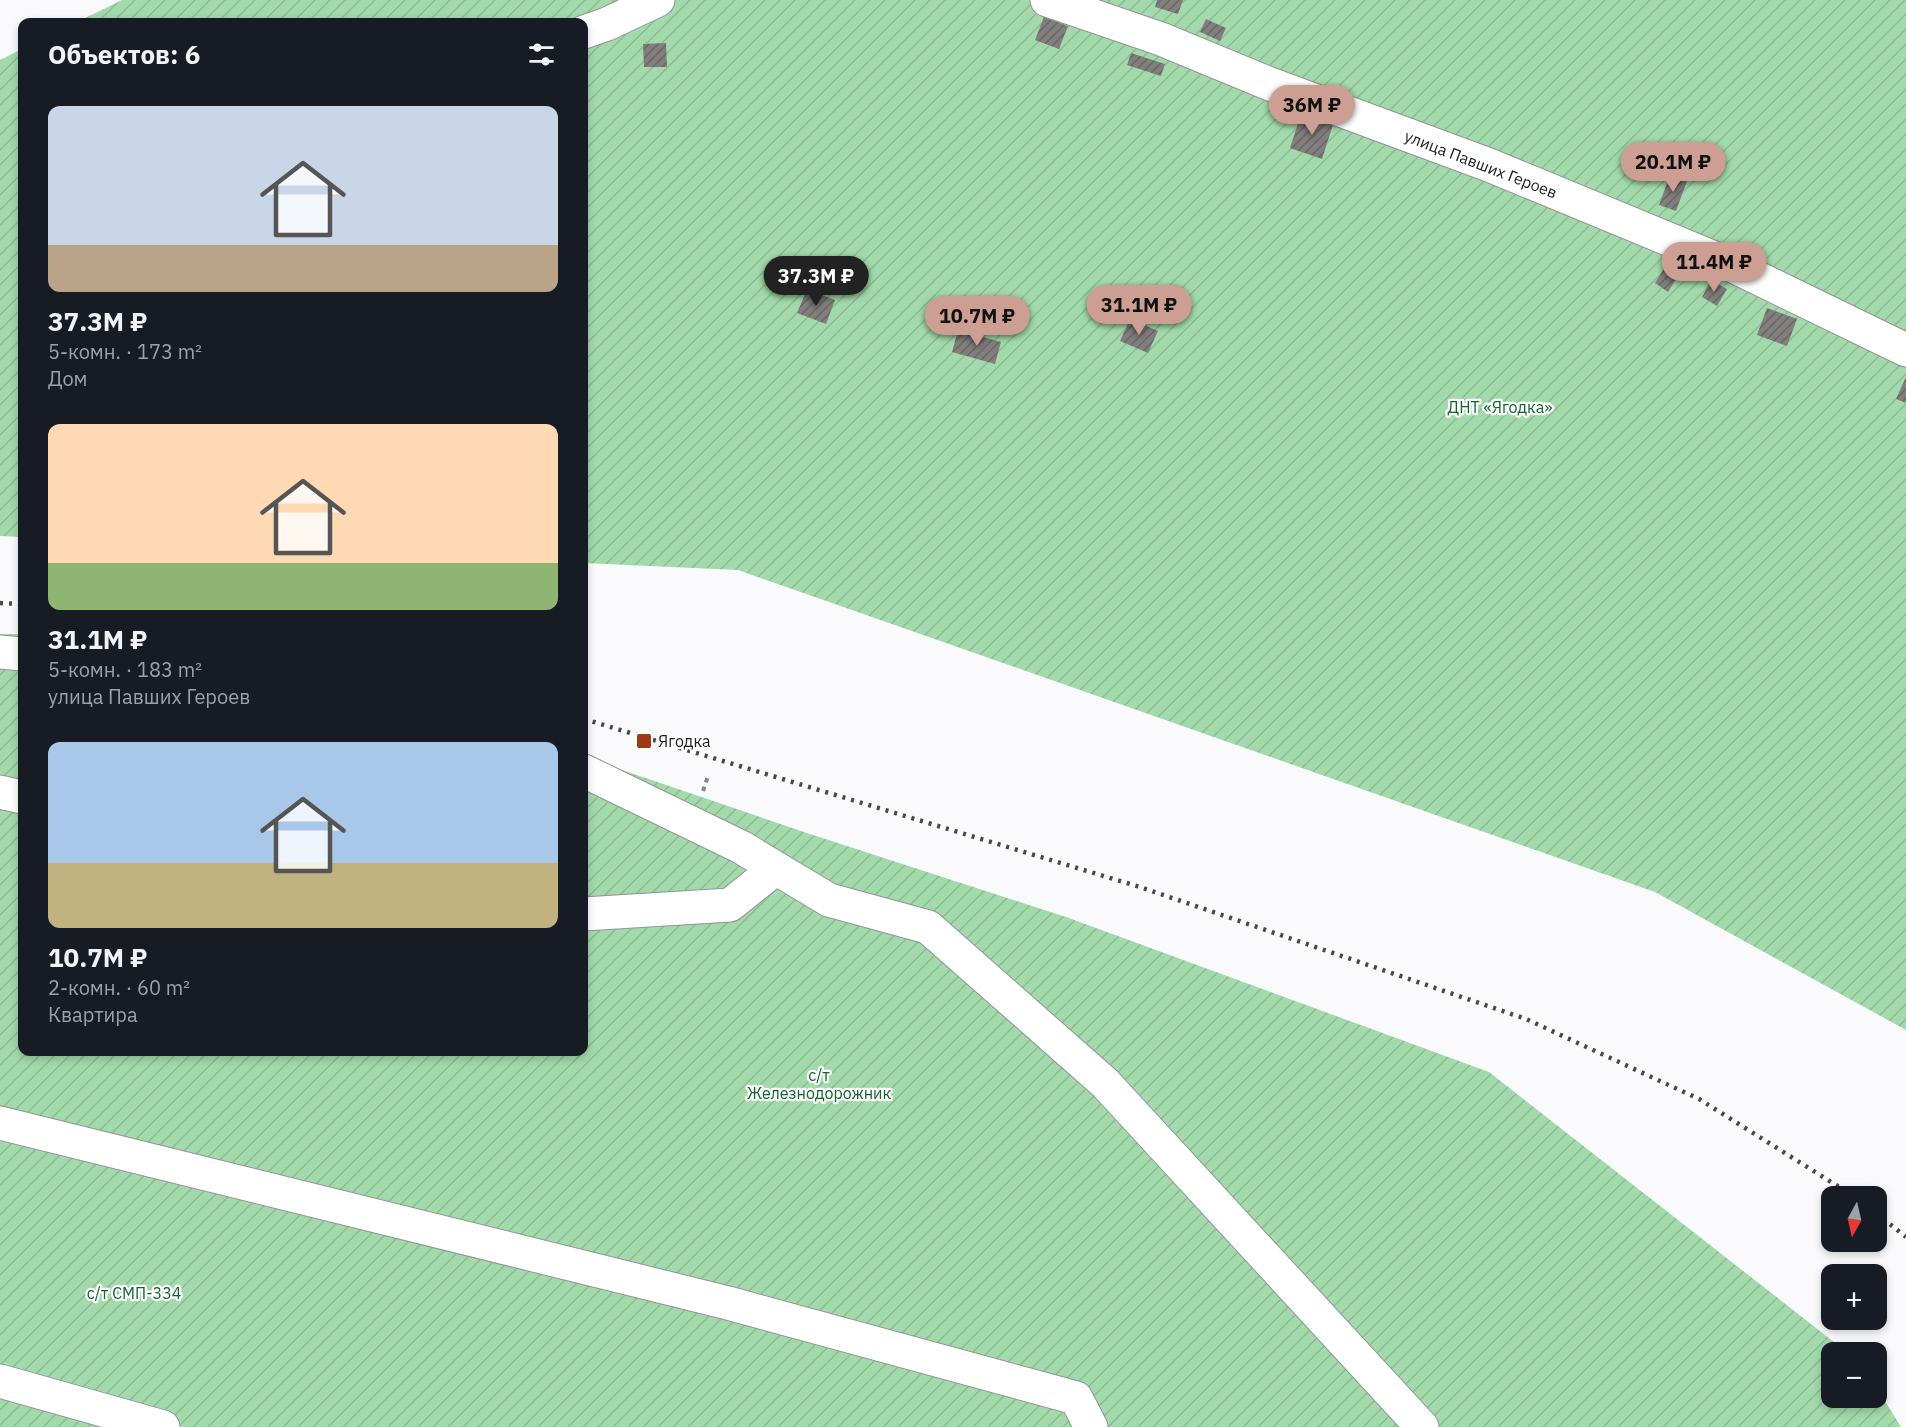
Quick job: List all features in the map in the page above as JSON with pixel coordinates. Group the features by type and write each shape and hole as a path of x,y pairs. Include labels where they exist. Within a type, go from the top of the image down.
{"street":[{"path":"588,31 658,0"},
{"name":"улица Павших Героев","path":"1047,0 1161,39 1270,84 1489,165 1731,265 1906,350"},
{"path":"0,652 18,654"},
{"path":"588,773 741,847 829,900 928,927 1105,1083 1422,1427"},
{"path":"0,792 18,796"},
{"path":"588,914 730,905 776,868"},
{"path":"0,1123 717,1300 1076,1398 1091,1427"},
{"path":"0,1381 163,1427"}],"green space":[{"name":"ДНТ «Ягодка»","path":"122,0 1906,0 1906,1030 1655,892 738,570 588,563 588,18 85,18"},
{"path":"18,51 18,537 0,536 0,60"},
{"name":"с/т Железнодорожник","path":"0,634 18,634 18,1056 588,1056 588,758 807,833 1066,917 1489,1072 1834,1342 1821,1342 1821,1408 1887,1408 1887,1404 1901,1427 0,1427"}],"building":[{"path":"1157,0 1183,0 1178,14 1155,7"},
{"path":"1044,17 1068,26 1059,49 1035,40"},
{"path":"1206,19 1226,28 1220,41 1200,32"},
{"path":"666,43 667,67 644,67 643,44"},
{"path":"1131,53 1165,64 1161,76 1127,65"},
{"path":"1301,114 1333,125 1322,159 1290,148"},
{"path":"1670,175 1687,181 1676,211 1659,205"},
{"path":"1666,265 1680,273 1668,292 1655,283"},
{"path":"1711,280 1727,289 1717,306 1702,297"},
{"path":"807,289 835,300 826,324 797,313"},
{"path":"1767,308 1797,319 1787,346 1757,335"},
{"path":"1130,319 1158,331 1148,353 1120,341"},
{"path":"958,330 1001,342 995,364 952,352"},
{"path":"1906,377 1906,403 1896,399"}],"railway":[{"path":"0,603 18,604"},
{"path":"588,720 1140,887 1526,1019 1699,1099 1837,1186"},
{"path":"1887,1222 1906,1237"}],"place":[{"name":"Ягодка","path":"644,741"}],"park label":[{"name":"с/т СМП-334","path":"134,1293"}]}
